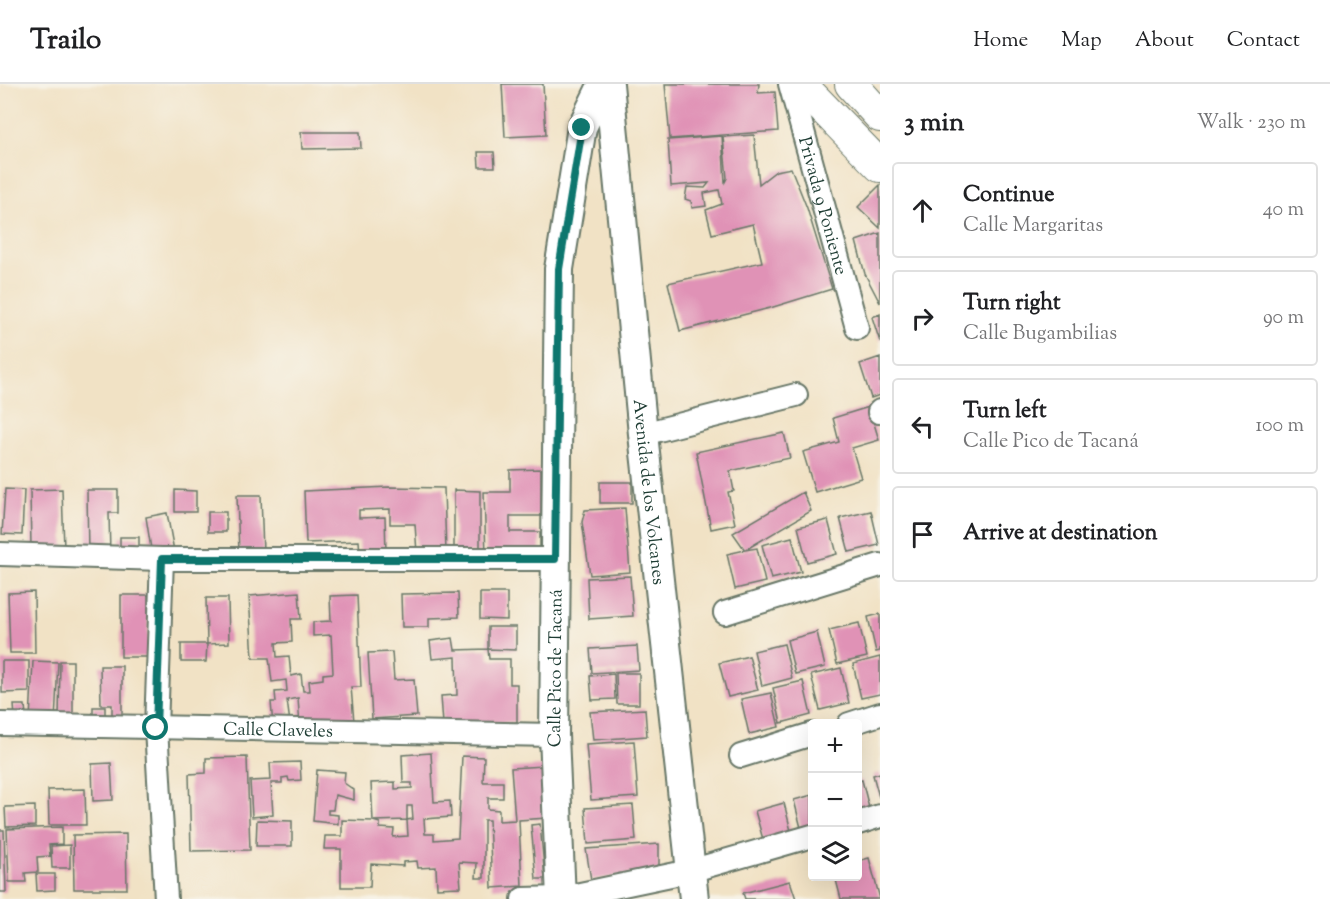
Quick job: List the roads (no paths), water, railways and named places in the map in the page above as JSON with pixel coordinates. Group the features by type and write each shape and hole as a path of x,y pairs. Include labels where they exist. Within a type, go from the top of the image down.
{"main road":[{"path":"800,84 880,166"},
{"path":"851,84 880,116"}],"street":[{"name":"Calle Pico de Tacaná","path":"561,898 554,735 559,269 582,128 603,84"},
{"name":"Avenida de los Volcanes","path":"609,84 643,434 692,885"},
{"name":"Privada 9 Poniente","path":"790,84 857,328"},
{"path":"643,434 796,395"},
{"path":"0,554 162,559 555,559"},
{"path":"162,559 156,728 166,899"},
{"path":"725,613 880,565"},
{"path":"862,719 880,714"},
{"name":"Calle Claveles","path":"0,724 554,735"},
{"path":"741,756 808,736"},
{"path":"862,822 880,816"},
{"path":"523,899 561,898 692,885 808,838"}]}
